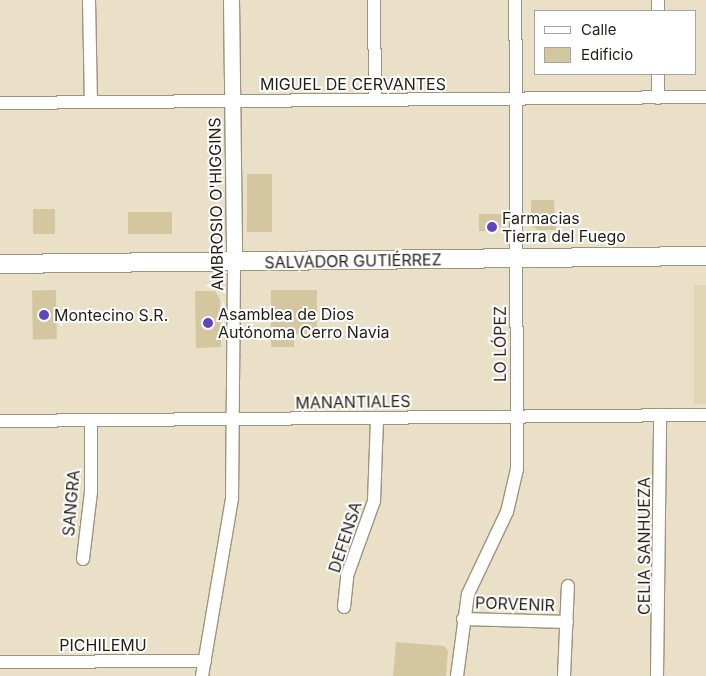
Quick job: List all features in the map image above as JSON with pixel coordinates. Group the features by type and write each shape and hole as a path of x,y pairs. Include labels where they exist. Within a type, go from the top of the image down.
{"main road":[{"name":"SALVADOR GUTIÉRREZ","path":"0,264 706,256"}],"street":[{"path":"89,0 91,102"},
{"name":"AMBROSIO O'HIGGINS","path":"202,676 232,498 235,419 231,0"},
{"path":"374,0 375,100"},
{"name":"LO LÓPEZ","path":"457,676 463,619 472,580 511,501 517,416 514,0"},
{"path":"658,75 658,98"},
{"name":"MIGUEL DE CERVANTES","path":"0,103 706,97"},
{"name":"MANANTIALES","path":"0,421 706,415"},
{"name":"CELIA SANHUEZA","path":"657,676 660,416"},
{"name":"DEFENSA","path":"344,607 347,576 374,501 377,418"},
{"name":"SANGRA","path":"83,559 91,492 91,420"},
{"path":"564,676 568,586"},
{"name":"PORVENIR","path":"463,619 567,622"},
{"name":"PICHILEMU","path":"0,662 205,661"}],"shaded area":[{"path":"694,285 706,285 706,404 694,404"}],"building":[{"path":"247,174 272,174 272,232 247,232"},
{"path":"531,200 554,200 556,230 538,230 531,225"},
{"path":"33,209 55,209 55,234 33,234"},
{"path":"128,212 172,212 172,234 128,234"},
{"path":"479,214 503,214 503,225 496,231 479,231"},
{"name":"Montecino S.R.","path":"32,290 56,290 57,339 33,339"},
{"path":"271,290 317,290 317,334 294,334 294,347 271,347"},
{"name":"Asamblea de Dios Autónoma Cerro Navia","path":"195,291 215,291 220,299 221,347 196,348"},
{"path":"396,642 444,646 448,651 446,676 393,676"}],"place":[{"name":"Farmacias Tierra del Fuego","path":"492,227"},
{"name":"Montecino S.R.","path":"44,315"},
{"name":"Asamblea de Dios Autónoma Cerro Navia","path":"208,323"}]}
